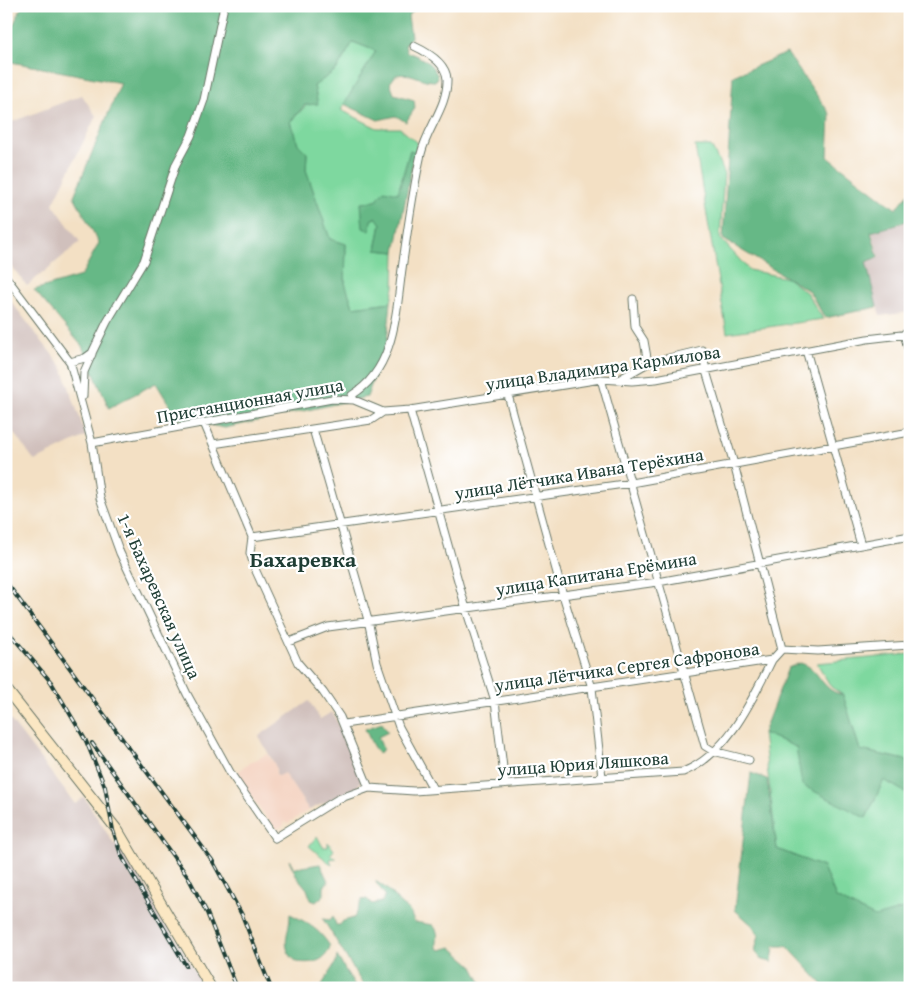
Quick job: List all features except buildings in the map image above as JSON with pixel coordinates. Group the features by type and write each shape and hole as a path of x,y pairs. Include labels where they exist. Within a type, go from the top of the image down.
{"main road":[{"path":"6,689 118,831 211,988"}],"street":[{"path":"83,403 84,372 107,322 144,261 176,164 192,136 204,100 224,6"},
{"name":"Пристанционная улица","path":"92,443 332,399 354,400 352,395 366,387 376,371 396,324 408,228 421,152 445,97 447,78 442,66 427,52 414,46"},
{"name":"1-я Бахаревская улица","path":"6,277 70,362 83,403 92,443 100,498 127,571 187,694 231,774 275,838 338,799 368,788"},
{"path":"633,299 635,327 644,341 648,363"},
{"path":"907,334 910,355"},
{"name":"улица Владимира Кармилова","path":"213,444 371,420 383,412 410,410 601,379 632,381 656,379 706,371 806,350 907,334"},
{"path":"620,380 648,363 702,350 706,371 761,562 782,649"},
{"path":"806,350 861,545"},
{"path":"70,362 86,358 92,353"},
{"path":"601,379 705,746 713,751 749,760"},
{"path":"508,395 563,595 592,688 602,778"},
{"path":"354,400 383,412"},
{"path":"410,410 466,609 495,701 505,784"},
{"path":"204,423 252,537 250,547 253,564 302,668 329,699 344,724 368,788"},
{"path":"313,429 368,620 377,662 395,716 403,736 433,788"},
{"name":"улица Лётчика Ивана Терёхина","path":"252,537 340,526 630,483 910,432"},
{"name":"улица Капитана Ерёмина","path":"289,642 320,629 368,620 466,609 658,582 910,536"},
{"name":"улица Лётчика Сергея Сафронова","path":"344,724 684,675 772,660 782,649 818,651 910,644"},
{"name":"улица Юрия Ляшкова","path":"368,788 401,790 683,772 697,766 713,751 744,715 772,660"}],"shaded area":[{"path":"82,95 96,116 53,204 80,242 27,286 6,259 6,120 9,123"},
{"path":"910,221 910,312 880,316 865,263 879,257 872,232"},
{"path":"6,295 62,367 86,436 35,461 6,423"},
{"path":"309,701 320,719 332,712 346,740 362,780 356,788 309,810 284,773 278,776 276,767 259,736"},
{"path":"6,714 75,804 84,797 114,844 120,843 205,988 6,988"},
{"path":"267,754 277,767 275,771 278,776 284,772 309,810 288,823 285,822 283,827 275,829 235,775 244,766"}],"green space":[{"path":"22,6 419,6 408,16 411,37 405,45 407,52 422,58 430,64 438,78 435,81 429,81 403,74 396,75 390,83 394,94 414,100 415,108 406,122 396,116 378,120 344,104 376,51 353,42 337,69 314,86 318,104 305,105 290,122 298,144 307,153 306,170 330,239 346,244 345,283 353,307 391,302 387,341 367,397 225,428 178,419 156,383 109,408 82,346 34,290 81,276 99,243 74,196 121,83 6,61 6,41"},
{"path":"353,42 376,51 341,110 377,128 400,128 417,143 415,152 410,150 398,193 361,204 371,220 377,217 381,224 376,250 395,252 394,287 391,302 353,307 345,283 346,244 330,239 306,170 307,153 298,144 290,122 316,95 314,86 337,69"},
{"path":"787,53 830,114 828,157 896,209 910,192 910,220 871,232 878,257 866,262 877,307 825,318 809,291 723,239 733,76"},
{"path":"695,146 711,146 724,172 720,238 749,270 787,278 807,293 823,319 727,333"},
{"path":"410,150 415,152 395,252 376,250 381,224 376,217 371,220 370,231 363,228 361,203 376,201 384,190 398,193"},
{"path":"910,654 910,761 860,750 843,695 831,687 817,663"},
{"path":"800,663 812,669 829,689 843,695 860,750 910,761 910,795 884,780 866,818 802,785 796,747 763,733 788,668"},
{"path":"382,723 388,732 378,737 383,749 379,754 365,729"},
{"path":"763,733 796,747 866,818 884,780 910,795 910,907 875,918 836,898 823,867 777,849"},
{"path":"751,773 767,779 777,849 823,867 836,898 875,917 910,907 910,988 826,988 787,946 774,946 772,962 762,960 755,951 759,935 752,925 735,910"},
{"path":"317,836 323,847 328,847 328,842 334,850 330,855 336,858 330,859 332,865 309,846"},
{"path":"289,860 295,868 320,864 328,881 324,887 324,895 316,902 311,900 307,889 297,877"},
{"path":"375,881 387,889 399,903 408,909 414,922 433,925 438,934 437,948 441,950 451,947 472,965 484,988 365,988 323,919 330,920 333,916 336,925 340,925 343,921 354,918 362,900 367,899 372,904 382,902 385,895"},
{"path":"290,914 313,927 326,940 330,946 322,959 303,963 297,962 291,956 286,945"},
{"path":"337,956 356,988 320,988 336,962"}],"railway":[{"path":"6,582 212,860 242,915 271,988"},
{"path":"6,629 51,682 86,741 105,787 113,830 121,855 186,966"},
{"path":"92,743 188,877 207,913 237,988"}],"district":[{"name":"Бахаревка","path":"303,559"}]}
